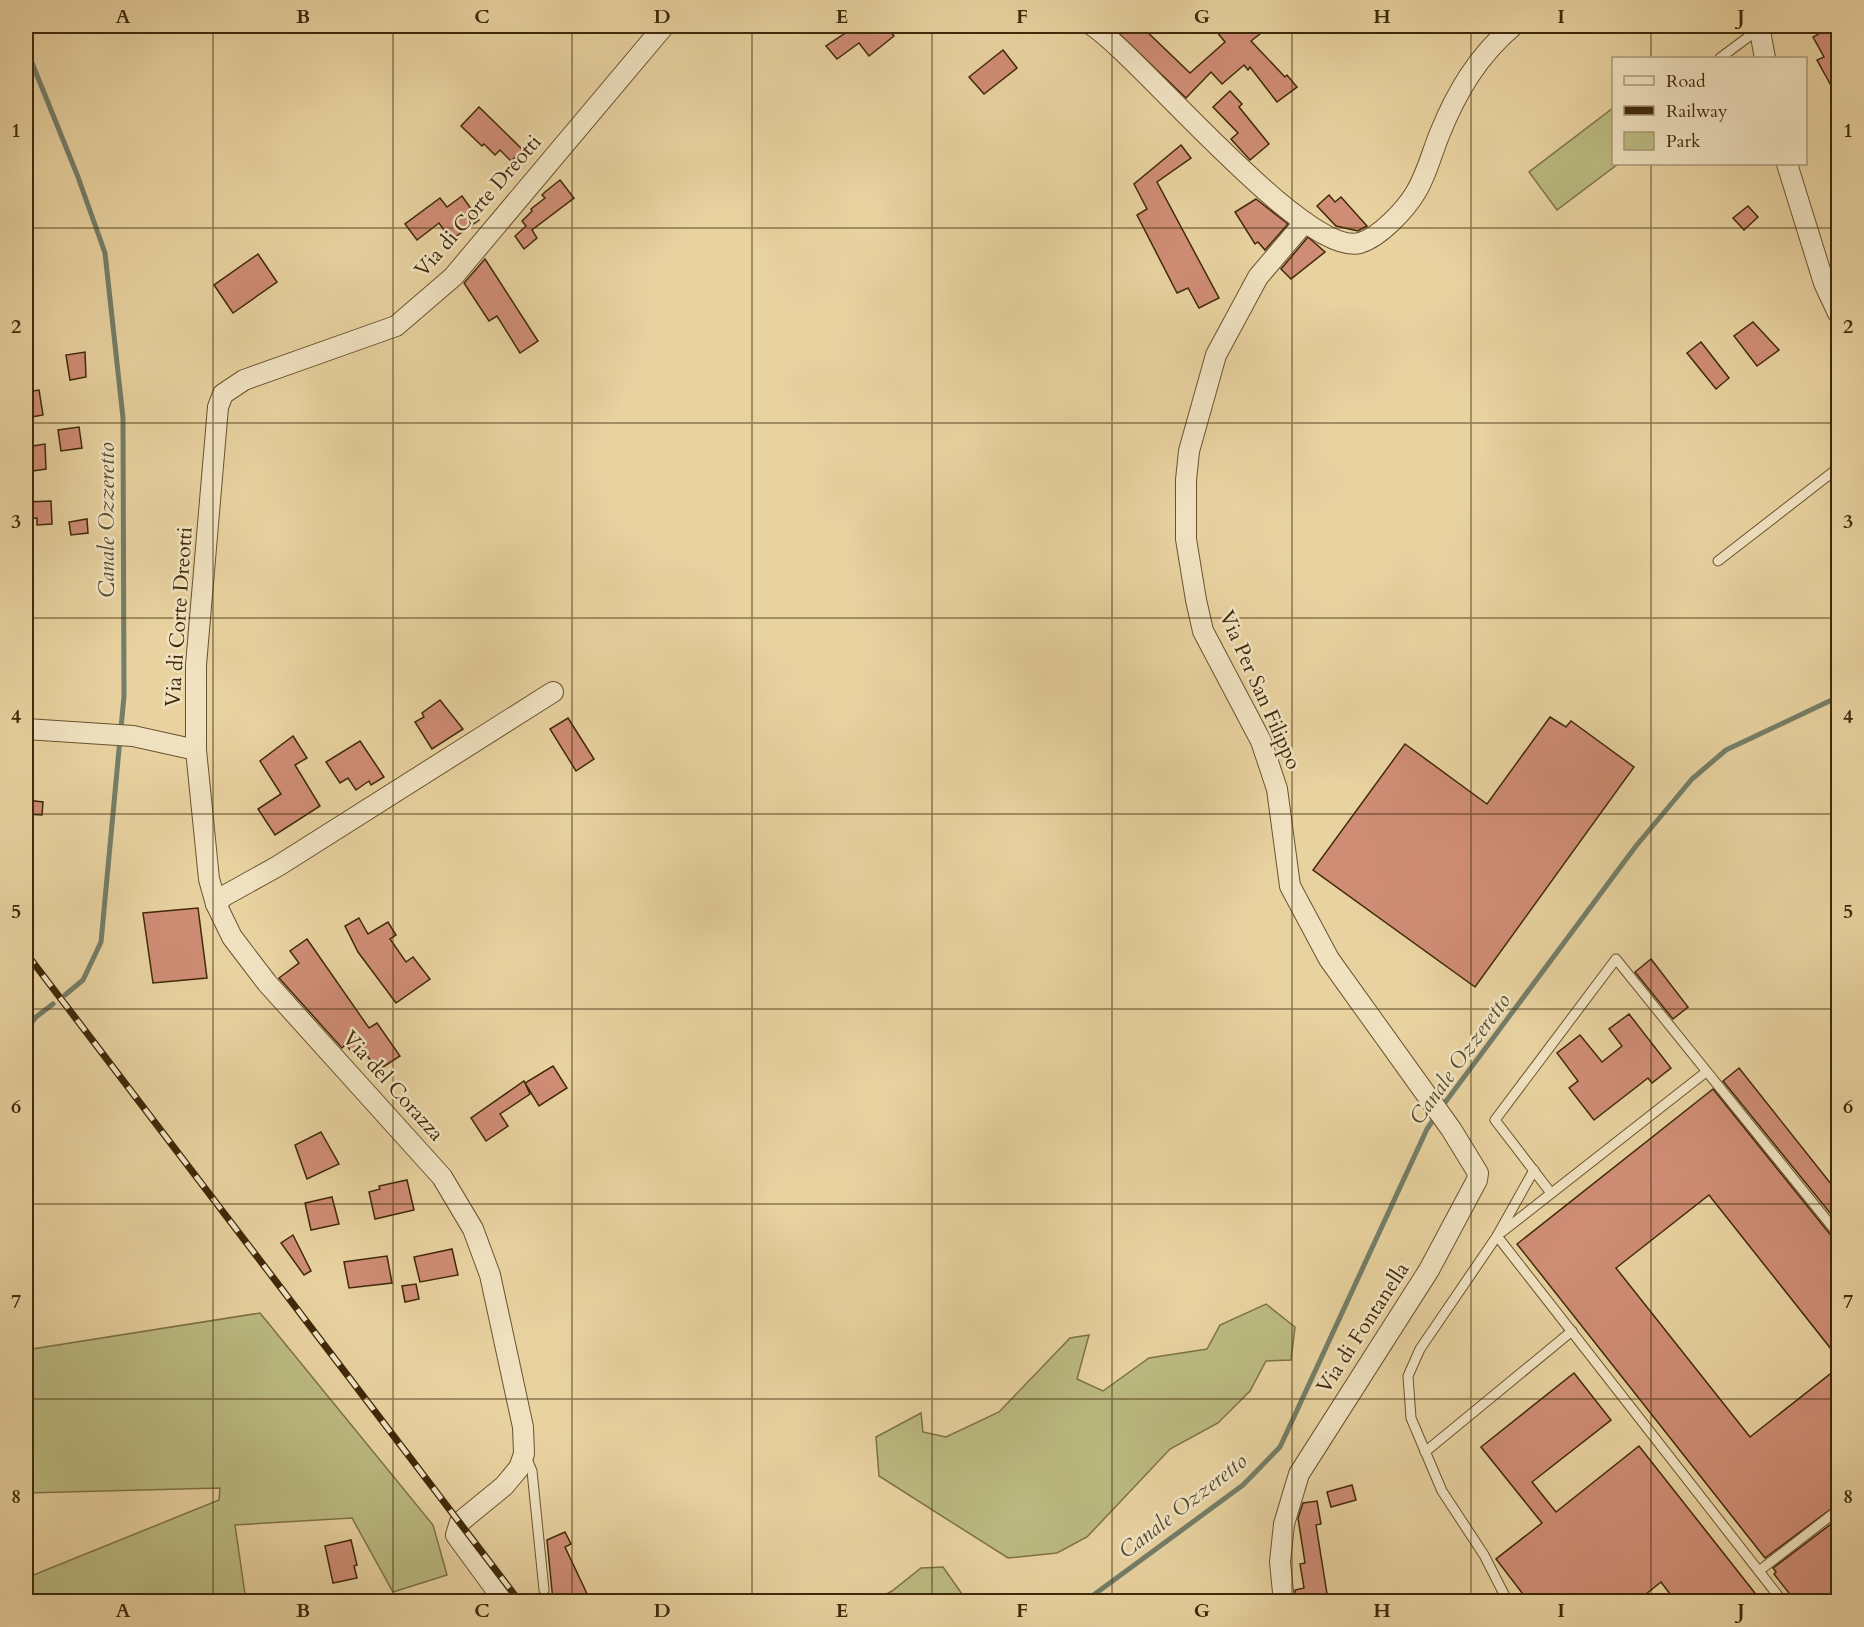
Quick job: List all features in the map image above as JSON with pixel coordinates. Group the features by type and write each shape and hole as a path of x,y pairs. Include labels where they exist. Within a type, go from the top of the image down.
{"street":[{"name":"Via di Corte Dreotti","path":"196,750 196,665 218,406 223,394 244,380 396,326 453,277 664,26"},
{"path":"1093,26 1245,172 1304,223 1341,241 1359,243 1383,229 1402,211 1417,191 1455,98 1471,71 1493,43 1513,26"},
{"path":"1760,27 1765,57"},
{"path":"1788,165 1824,283 1839,313"},
{"name":"Via Per San Filippo","path":"1304,223 1258,277 1216,355 1189,451 1186,480 1186,539 1203,631 1261,741 1277,789 1290,886 1329,959 1425,1096"},
{"path":"216,904 224,896 278,866 552,692"},
{"path":"26,729 101,732 132,736 196,750"},
{"name":"Via del Corazza","path":"196,750 209,879 216,904 232,938 267,983 442,1177 473,1229 490,1275 523,1427 524,1454"},
{"name":"Via di Fontanella","path":"1284,1602 1280,1562 1284,1524 1299,1474 1429,1270 1477,1180 1476,1167 1425,1096"},
{"path":"505,1602 456,1535 460,1522 504,1486 519,1468 524,1454"}],"lane":[{"path":"1721,57 1760,27"},
{"path":"1718,561 1839,468"},
{"path":"1551,1193 1496,1120 1616,958 1839,1234"},
{"path":"1497,1236 1706,1072"},
{"path":"1506,1600 1484,1555 1442,1491 1411,1418 1408,1376 1420,1349 1497,1236 1533,1170"},
{"path":"1497,1236 1783,1602"},
{"path":"1425,1452 1572,1331"},
{"path":"524,1454 532,1472 544,1590"},
{"path":"1759,1571 1839,1510"}],"green space":[{"path":"1612,109 1612,165 1617,165 1557,210 1529,172"},
{"path":"1266,1304 1295,1327 1291,1360 1266,1361 1250,1391 1218,1423 1170,1449 1087,1537 1057,1553 1008,1558 879,1476 876,1437 921,1413 923,1432 946,1437 999,1412 1070,1338 1089,1335 1077,1379 1103,1391 1149,1358 1207,1349 1220,1325"},
{"path":"260,1313 433,1525 447,1575 393,1592 352,1518 235,1525 246,1601 32,1601 26,1587 26,1578 219,1500 220,1488 26,1493 26,1350"},
{"path":"943,1567 967,1601 874,1601 892,1591 921,1568"}],"building":[{"path":"856,26 886,26 894,36 869,56 859,43 837,59 826,46"},
{"path":"1111,26 1141,26 1190,73 1225,42 1212,26 1270,26 1251,41 1297,87 1277,102 1250,67 1248,70 1244,65 1222,84 1211,72 1186,98"},
{"path":"1833,26 1839,26 1839,100 1817,60 1824,57 1813,37"},
{"path":"1003,50 1017,68 984,94 969,77"},
{"path":"1230,91 1242,104 1239,107 1269,144 1250,160 1231,139 1238,133 1213,107"},
{"path":"479,107 523,150 511,161 500,150 495,155 484,144 482,146 461,126"},
{"path":"1181,145 1191,158 1157,182 1219,298 1199,308 1188,288 1177,293 1137,215 1147,209 1134,184"},
{"path":"560,180 574,198 532,230 537,238 524,249 515,236 526,226 522,221 532,211 531,209 545,198 542,195"},
{"path":"1329,195 1335,202 1341,197 1367,226 1358,231 1336,226 1317,206"},
{"path":"462,196 479,220 451,240 439,223 417,240 405,224 440,198 447,207"},
{"path":"1256,199 1288,224 1265,250 1258,242 1255,244 1235,212"},
{"path":"1748,206 1758,217 1744,230 1733,218"},
{"path":"1308,237 1325,252 1291,279 1281,269"},
{"path":"258,254 277,282 233,313 214,285"},
{"path":"485,259 538,341 520,353 497,316 489,321 464,283"},
{"path":"1753,322 1779,350 1757,366 1734,336"},
{"path":"1701,342 1729,378 1716,389 1687,353"},
{"path":"85,352 86,377 70,380 66,355"},
{"path":"39,390 43,415 26,418 26,392"},
{"path":"79,427 82,448 61,451 58,430"},
{"path":"45,444 46,469 26,472 26,447"},
{"path":"51,501 52,524 37,525 37,518 26,519 26,502"},
{"path":"87,519 88,533 71,535 69,522"},
{"path":"440,700 463,729 432,749 415,722 424,717 422,713"},
{"path":"1550,717 1566,727 1571,721 1634,767 1475,987 1313,870 1405,744 1487,804"},
{"path":"568,718 594,759 576,771 550,729"},
{"path":"293,736 307,758 295,765 320,806 275,835 258,809 281,794 260,761"},
{"path":"360,741 384,777 371,785 369,781 356,790 348,778 340,783 326,762"},
{"path":"26,800 43,802 42,815 26,814"},
{"path":"198,908 207,978 153,983 143,913"},
{"path":"359,918 368,934 388,922 396,935 390,939 406,962 413,957 430,979 396,1003 358,952 345,926"},
{"path":"307,939 369,1028 377,1023 400,1056 377,1071 361,1046 352,1053 346,1044 342,1048 279,978 299,963 290,951"},
{"path":"1651,959 1688,1007 1673,1019 1635,972"},
{"path":"1629,1014 1671,1068 1652,1083 1648,1078 1594,1120 1569,1088 1578,1081 1557,1053 1580,1035 1602,1062 1622,1046 1609,1029"},
{"path":"553,1066 567,1088 539,1106 525,1083"},
{"path":"1739,1068 1839,1194 1839,1224 1723,1081"},
{"path":"524,1081 530,1094 500,1114 508,1126 486,1141 471,1118"},
{"path":"1713,1089 1833,1238 1839,1241 1839,1359 1709,1195 1616,1268 1750,1437 1839,1367 1839,1503 1765,1558 1517,1244"},
{"path":"321,1132 339,1164 307,1179 295,1145"},
{"path":"407,1180 414,1210 375,1219 369,1192 380,1189 379,1186"},
{"path":"332,1197 339,1224 311,1230 305,1203"},
{"path":"293,1235 311,1271 304,1275 281,1243"},
{"path":"452,1249 458,1275 420,1282 414,1257"},
{"path":"387,1256 392,1283 349,1288 344,1262"},
{"path":"416,1284 419,1299 405,1302 402,1286"},
{"path":"1574,1373 1611,1420 1532,1482 1556,1512 1639,1446 1762,1602 1676,1602 1661,1582 1636,1602 1529,1602 1496,1559 1542,1523 1481,1447"},
{"path":"1352,1485 1356,1500 1331,1507 1327,1492"},
{"path":"1317,1501 1321,1524 1316,1525 1328,1600 1296,1602 1295,1590 1304,1588 1300,1564 1305,1563 1298,1518 1303,1503"},
{"path":"1839,1518 1839,1602 1796,1602 1774,1574 1776,1572 1773,1568"},
{"path":"565,1532 571,1544 565,1547 589,1598 582,1602 574,1602 570,1594 553,1601 547,1540"},
{"path":"351,1540 357,1565 354,1566 357,1578 333,1583 325,1546"}],"waterway":[{"name":"Canale Ozzeretto","path":"26,48 78,177 105,253 123,418 124,696 101,942 83,980 65,995"},
{"name":"Canale Ozzeretto","path":"1441,1108 1636,846 1692,779 1726,750 1838,697"},
{"name":"Canale Ozzeretto","path":"26,1030 36,1017 53,1004"},
{"name":"Canale Ozzeretto","path":"1084,1602 1243,1485 1280,1447 1427,1129 1436,1116"}],"railway":[{"path":"26,953 520,1602"}]}
